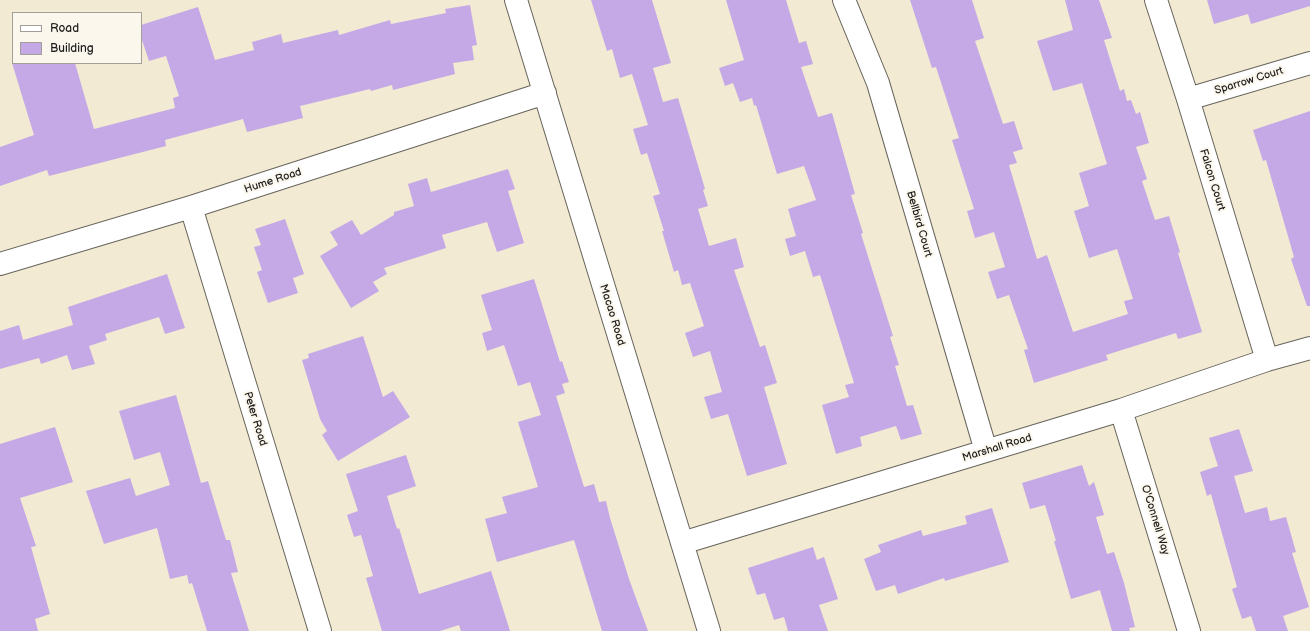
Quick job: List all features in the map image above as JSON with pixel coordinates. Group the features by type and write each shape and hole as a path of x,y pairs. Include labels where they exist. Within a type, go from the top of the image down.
{"street":[{"name":"Macao Road","path":"516,0 709,631"},
{"name":"Bellbird Court","path":"844,0 878,83 986,451"},
{"name":"Falcon Court","path":"1156,0 1188,99 1267,360"},
{"name":"Sparrow Court","path":"1188,99 1310,63"},
{"name":"Hume Road","path":"0,264 190,207 545,93"},
{"name":"Peter Road","path":"190,207 320,631"},
{"name":"Marshall Road","path":"682,543 1122,410 1267,360 1310,348"},
{"name":"O'Connell Way","path":"1122,410 1189,631"}],"building":[{"path":"591,0 652,0 671,63 653,68 663,102 678,98 705,189 703,190 708,206 698,209 709,246 736,238 744,267 734,270 760,347 765,345 777,383 764,387 787,464 747,476 728,414 711,419 704,397 722,392 710,351 693,357 685,333 704,326 690,283 682,285 678,270 674,272 662,231 664,231 653,196 660,194 647,153 641,155 633,129 648,125 632,74 620,78 612,49 607,51"},
{"path":"726,0 786,0 799,43 806,41 813,64 801,67 818,117 832,113 855,194 851,195 863,233 861,234 893,336 890,337 899,365 895,366 907,406 913,405 922,434 901,440 896,426 860,437 862,446 836,454 822,405 849,397 845,385 854,383 820,275 813,277 805,251 790,256 785,239 796,236 788,209 816,200 804,166 777,174 756,105 754,106 752,98 740,102 733,83 725,86 719,68 744,60"},
{"path":"910,0 972,0 984,38 975,41 1003,124 1014,121 1023,149 1013,152 1017,163 1009,165 1037,259 1047,255 1073,332 1128,314 1124,301 1133,299 1117,249 1089,258 1074,211 1089,206 1079,173 1107,164 1082,83 1053,91 1037,41 1073,30 1065,0 1099,0 1112,38 1104,40 1120,91 1124,89 1127,101 1131,100 1136,114 1140,112 1149,143 1136,147 1147,179 1142,181 1155,220 1169,216 1180,252 1178,253 1202,332 1178,339 1176,333 1106,355 1108,360 1034,383 1024,350 1028,349 1009,295 997,299 988,272 1005,267 994,232 975,238 967,211 974,209 952,140 959,138 936,67 932,68"},
{"path":"1207,0 1310,0 1310,6 1251,24 1248,14 1214,24"},
{"path":"470,5 477,45 472,46 474,60 453,63 455,74 393,90 392,85 300,106 303,118 247,132 243,119 165,140 166,146 49,176 47,170 0,186 0,147 34,135 12,64 75,64 94,129 175,108 173,98 179,96 166,56 149,61 142,40 142,25 198,7 215,60 254,50 252,42 281,34 283,43 338,30 339,35 390,20 391,24 446,13 445,9"},
{"path":"1310,111 1310,306 1307,306 1291,259 1294,257 1266,160 1263,161 1253,130"},
{"path":"508,169 515,189 508,191 524,243 497,252 487,222 442,235 446,248 384,268 387,274 373,282 379,291 351,308 320,256 338,245 330,232 352,220 361,235 394,215 394,212 414,206 408,184 427,178 431,192"},
{"path":"285,219 304,274 293,278 298,293 268,303 257,272 262,270 254,247 261,245 255,229"},
{"path":"167,274 185,328 165,334 159,317 105,334 107,340 89,346 95,364 72,370 67,355 41,364 39,358 0,369 0,331 19,325 23,340 73,325 68,307"},
{"path":"534,279 560,362 562,361 569,382 562,384 565,393 556,396 584,487 594,484 599,502 606,501 629,579 648,631 602,631 574,540 497,562 485,519 507,513 502,497 538,487 518,422 541,415 530,382 518,386 504,345 487,351 482,333 492,330 481,295"},
{"path":"363,336 383,397 393,391 410,417 338,461 322,435 327,431 320,419 302,360 309,358 308,354"},
{"path":"176,395 201,483 208,481 226,540 230,540 238,572 231,573 249,631 207,631 192,583 189,584 187,575 170,579 157,528 104,544 86,491 130,478 136,496 170,485 160,452 134,460 119,411"},
{"path":"55,427 73,482 20,498 36,546 31,547 50,614 35,619 38,631 0,631 0,444"},
{"path":"1239,429 1253,471 1234,476 1245,513 1267,507 1270,521 1286,517 1296,552 1292,553 1309,607 1283,616 1288,631 1256,631 1251,616 1242,619 1232,589 1237,587 1211,494 1207,496 1200,472 1218,466 1209,438"},
{"path":"406,455 416,486 387,496 397,529 399,528 419,594 491,571 510,631 461,631 459,625 440,631 382,631 366,578 373,576 361,535 354,537 347,515 358,511 346,474"},
{"path":"1082,465 1089,486 1094,482 1104,515 1096,517 1107,554 1114,552 1124,583 1135,627 1129,628 1130,631 1112,631 1100,590 1071,599 1045,505 1030,509 1022,483"},
{"path":"992,508 1009,562 945,581 944,578 898,594 895,585 876,591 864,559 881,552 878,545 921,530 923,536 967,524 965,516"},
{"path":"813,547 817,560 824,557 838,599 819,605 828,631 788,631 784,617 774,620 765,593 757,595 748,568"}]}
